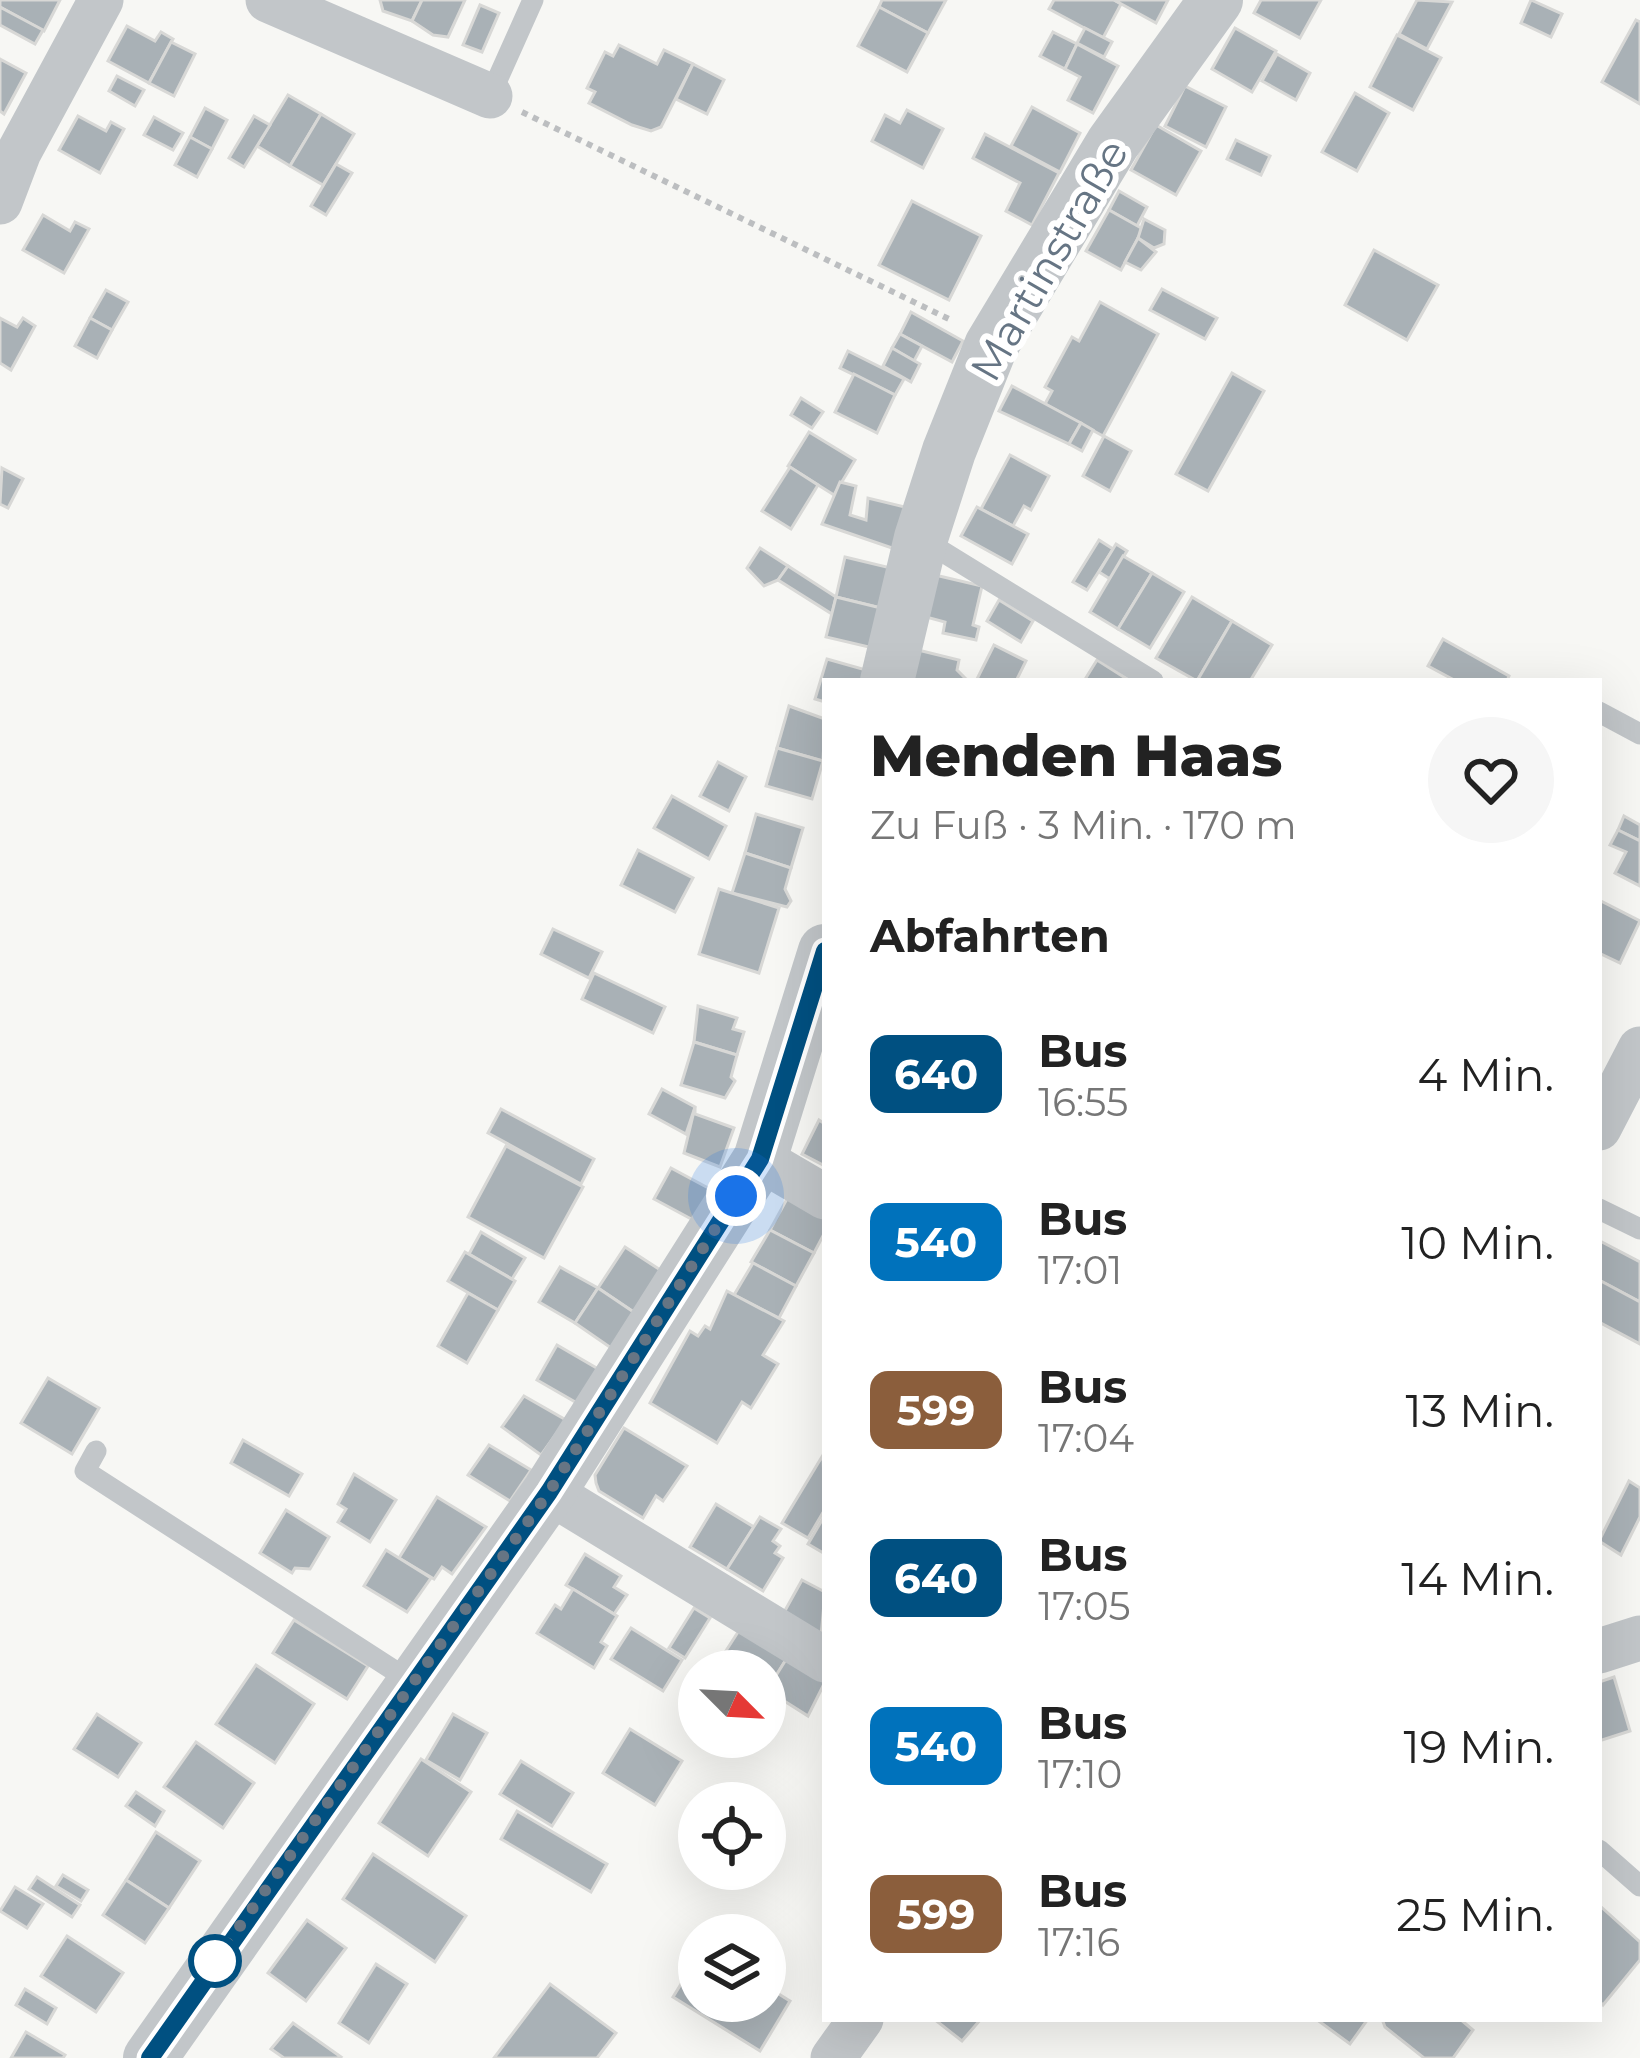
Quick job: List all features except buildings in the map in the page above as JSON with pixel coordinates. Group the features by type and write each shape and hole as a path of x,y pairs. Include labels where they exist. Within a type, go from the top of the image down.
{"street":[{"path":"0,202 19,152 101,0"},
{"path":"268,0 490,96"},
{"name":"Martinstraße","path":"888,678 921,538 991,346 1113,143 1216,0"},
{"path":"150,2058 549,1492 760,1159 822,961"},
{"path":"1602,1122 1640,1049"},
{"path":"760,1159 822,1195"},
{"path":"549,1492 822,1658"},
{"path":"1602,1650 1640,1638"},
{"path":"833,2058 859,2022"}],"lane":[{"path":"490,96 533,0"},
{"path":"921,538 1148,678"},
{"path":"1602,714 1640,734"},
{"path":"1602,1210 1640,1229"},
{"path":"96,1451 85,1471 412,1682"},
{"path":"1602,1853 1640,1886"}],"path":[{"path":"490,96 964,326 991,346"}],"bus line":[{"name":"640","path":"150,2058 549,1492 760,1159 822,962"}],"route":[{"path":"215,1961 549,1492 736,1196"}]}
